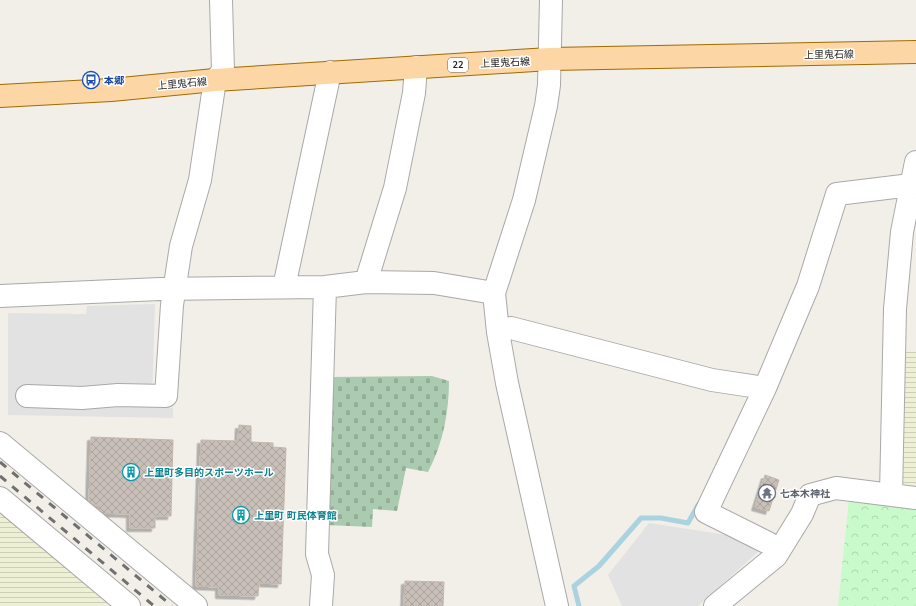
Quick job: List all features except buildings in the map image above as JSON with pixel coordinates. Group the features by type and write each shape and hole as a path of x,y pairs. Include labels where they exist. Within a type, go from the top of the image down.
{"main road":[{"name":"上里鬼石線","path":"0,96 110,90 215,80 330,72 550,59 916,52"}],"street":[{"path":"27,396 82,398 118,394 166,396 169,329 181,246 200,180 215,80 223,71 221,0"},
{"path":"551,0 550,59 546,106 524,200 494,294 498,332 507,383 557,606"},
{"path":"366,282 395,188 414,93 416,68"},
{"path":"284,287 330,72"},
{"path":"891,494 895,309 902,232 916,162"},
{"path":"776,556 770,544 706,512 765,388 808,286 837,194 911,186"},
{"path":"0,296 174,289 325,287 366,282 434,283 494,294"},
{"path":"320,606 323,575 317,554 325,287"},
{"path":"498,332 511,328 712,380 765,388"},
{"path":"0,443 196,606"},
{"path":"715,606 776,556 802,514 810,495 836,488 916,498"},
{"path":"0,498 103,596 129,606"}],"green space":[{"path":"894,350 916,352 916,498 891,494"},
{"path":"432,376 449,381 449,393 444,428 438,450 428,472 406,468 397,511 373,509 372,527 326,525 329,377"},
{"path":"0,498 128,606 0,606"},
{"path":"849,499 916,507 916,606 838,606"}],"shaded area":[{"path":"155,304 152,406 173,408 173,418 8,415 8,313 86,314 87,306"},
{"path":"649,523 727,535 759,551 698,606 622,606 608,575"}],"waterway":[{"path":"579,606 574,586 599,566 641,518 661,518 688,523 698,505"}],"railway":[{"path":"0,462 172,606"},
{"path":"0,476 154,606"}],"place":[{"name":"本郷","path":"91,80"},
{"name":"上里町多目的スポーツホール","path":"131,472"},
{"name":"七本木神社","path":"767,493"},
{"name":"上里町 町民体育館","path":"241,515"}]}
